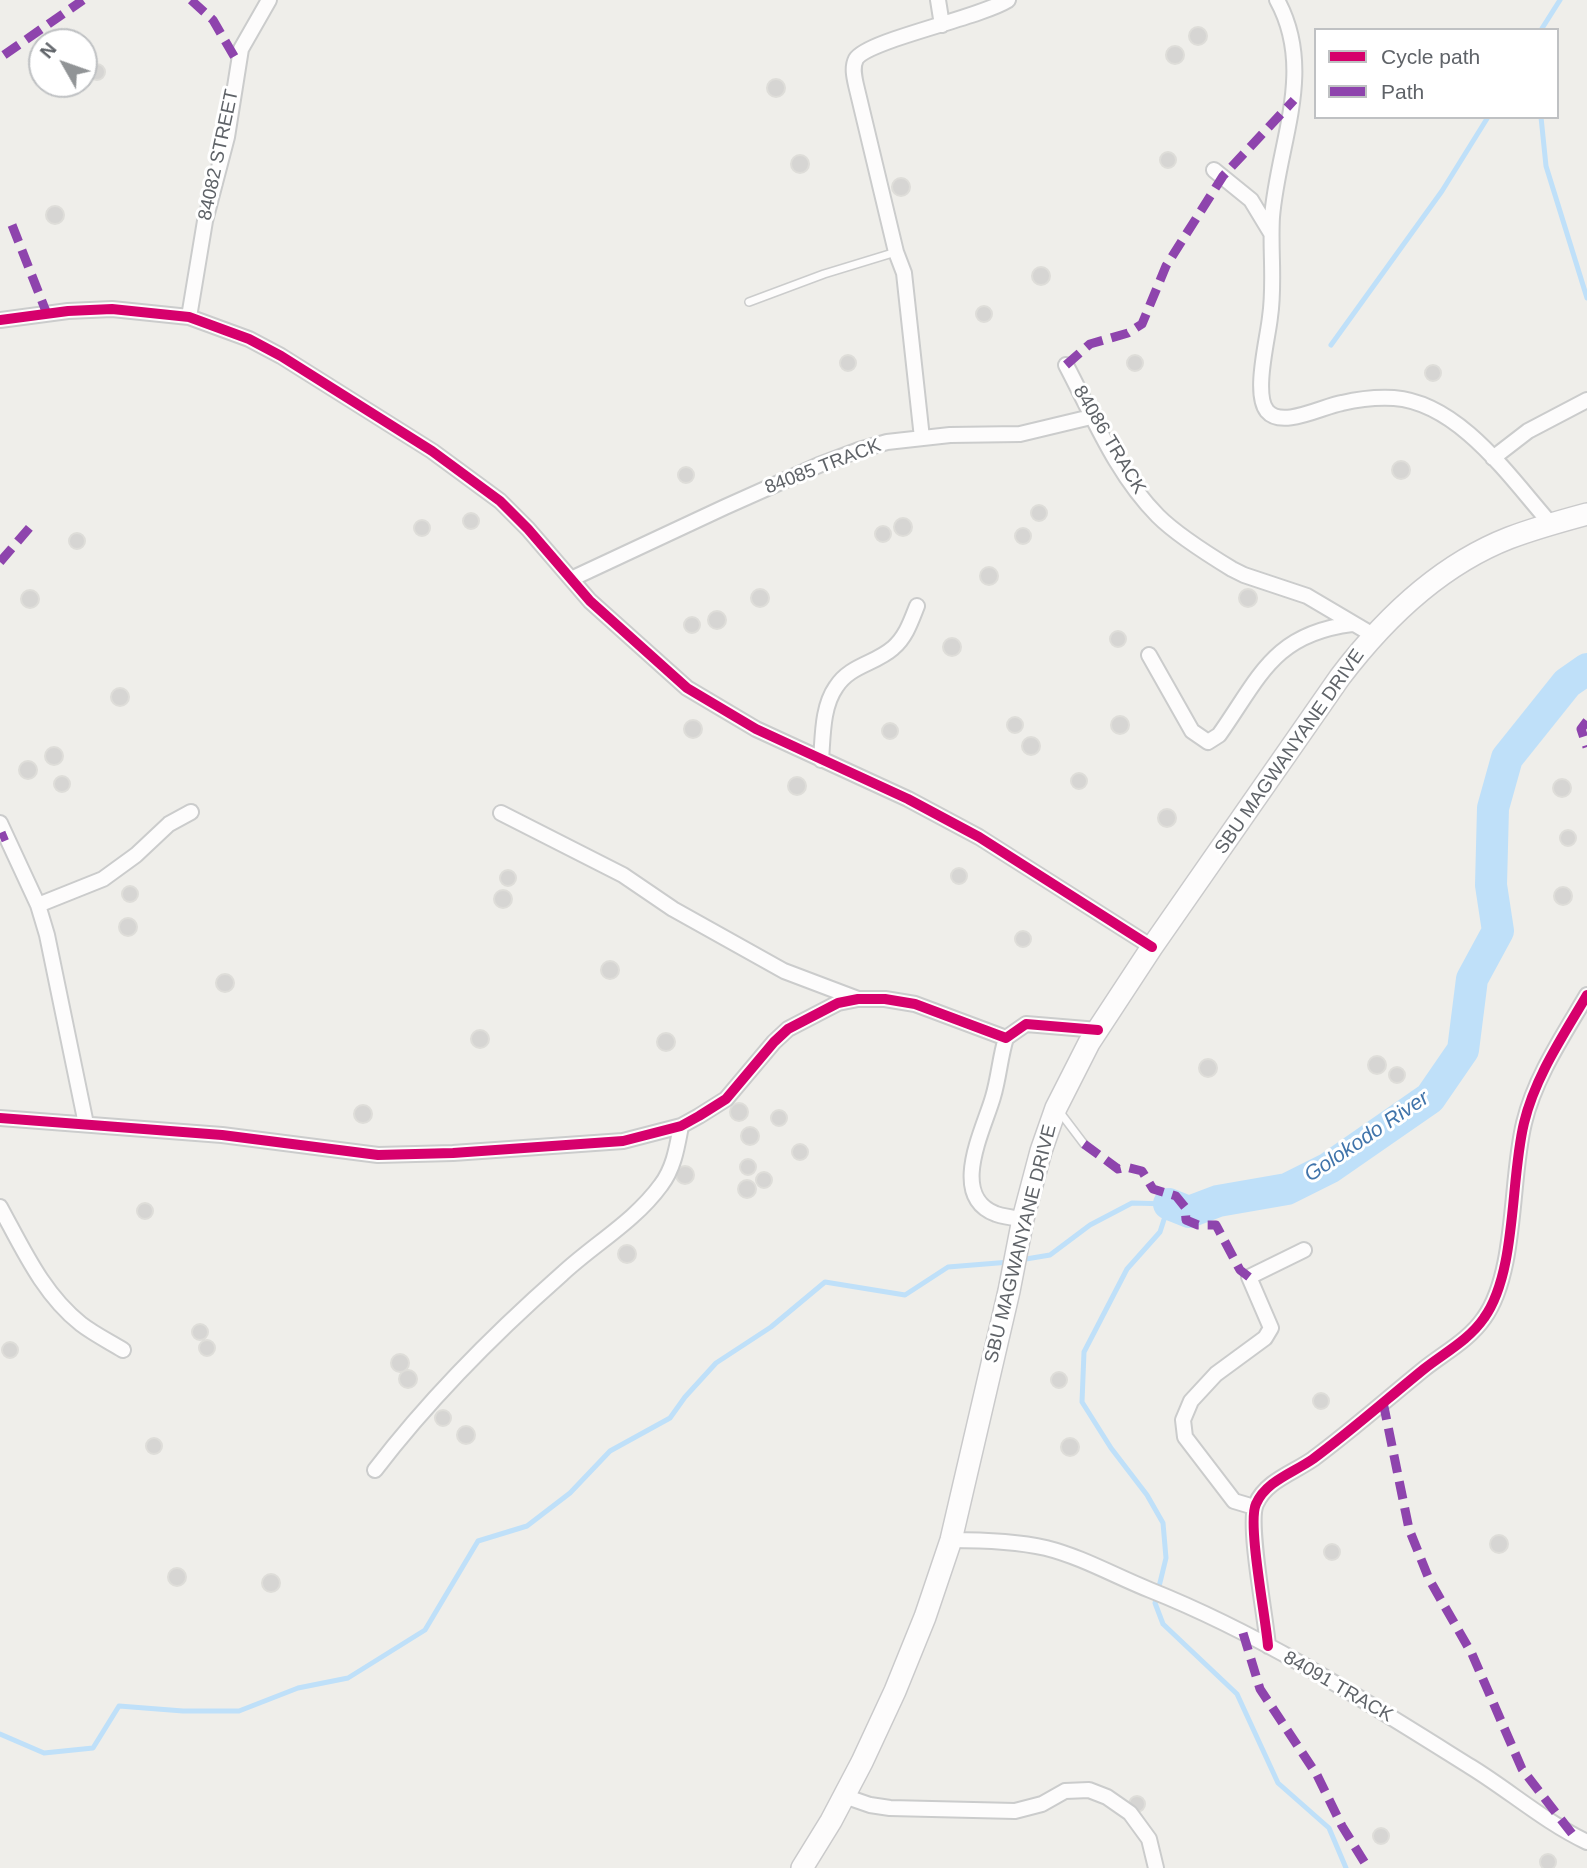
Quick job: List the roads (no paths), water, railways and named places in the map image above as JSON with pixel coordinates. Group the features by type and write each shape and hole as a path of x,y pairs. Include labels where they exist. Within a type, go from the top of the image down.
{"main road":[{"name":"SBU MAGWANYANE DRIVE","path":"802,1868 844,1796 895,1691 925,1617 951,1540 1041,1151 1056,1108 1072,1074 1152,947 1340,677 1373,635 1410,600 1445,573 1508,538 1587,514"}],"street":[{"name":"84082 STREET","path":"189,317 205,221 227,137 241,49 269,0"},
{"path":"938,0 942,25"},
{"path":"922,439 904,273 896,252 856,85 853,72 855,61 859,55 876,45 982,13 1008,0"},
{"path":"1277,0 1289,27 1296,75 1294,100 1275,199 1271,314 1261,390 1263,404 1268,413 1277,418 1289,418 1340,403 1370,398 1410,400 1436,411 1461,427 1493,458 1551,524"},
{"path":"1214,170 1251,200 1272,234"},
{"path":"0,320 68,311 112,309 189,317 249,339 281,356 432,451 500,501 610,622 687,688 756,729 908,799 979,837 1152,947"},
{"name":"84086 TRACK","path":"1066,365 1091,417 1137,491 1167,523 1232,569 1307,596 1373,635"},
{"path":"1493,458 1528,431 1587,400"},
{"name":"84085 TRACK","path":"571,579 819,464 887,442 950,435 1020,435 1091,417"},
{"path":"821,760 824,720 834,689 852,670 882,656 897,644 917,606"},
{"path":"1149,655 1192,731 1208,742 1219,735 1264,670 1285,647 1310,634 1352,624"},
{"path":"38,905 103,879 127,862 169,824 191,813"},
{"path":"501,813 623,875 673,909 784,971 858,999"},
{"path":"0,823 38,905 62,999 86,1124"},
{"path":"1268,1646 1253,1531 1254,1507 1262,1493 1274,1483 1328,1448 1457,1345 1485,1318 1497,1295 1504,1270 1518,1152 1532,1094 1587,995"},
{"path":"0,1118 222,1135 403,1156 623,1141 681,1126 726,1099 788,1029 818,1011 838,1003 858,999 885,999 915,1004 1006,1038"},
{"path":"1022,1226 981,1205 973,1194 971,1182 973,1164 994,1096 1000,1055 1006,1038 1026,1024 1098,1030"},
{"path":"375,1470 423,1410 482,1349 563,1272 606,1239 651,1197 663,1182 676,1155 681,1126"},
{"path":"0,1208 30,1264 49,1291 82,1325 123,1350"},
{"path":"1254,1507 1234,1502 1185,1437 1183,1420 1191,1402 1216,1374 1265,1338 1271,1328 1249,1277 1304,1250"},
{"name":"84091 TRACK","path":"951,1540 1044,1548 1083,1560 1158,1593 1268,1646 1408,1728 1496,1783 1548,1820 1587,1842"},
{"path":"844,1796 870,1805 890,1808 1015,1811 1042,1804 1065,1791 1089,1790 1107,1797 1130,1813 1149,1839 1156,1868"}],"lane":[{"path":"749,302 824,274 896,252"},
{"path":"1056,1108 1084,1144"}],"waterway":[{"path":"1542,28 1560,0"},
{"path":"1331,345 1442,191 1487,119"},
{"path":"1541,119 1546,166 1587,298"},
{"name":"Golokodo River","path":"1169,1204 1189,1212 1218,1201 1287,1189 1329,1168 1430,1098 1463,1050 1472,979 1498,931 1491,885 1493,808 1507,758 1567,683 1587,669"},
{"path":"1020,1260 1050,1255 1090,1225 1132,1203 1169,1204 1160,1232 1127,1269 1084,1352 1082,1402 1111,1448 1147,1495 1163,1523 1166,1558 1155,1603 1163,1624 1237,1694 1278,1783 1329,1828 1346,1868"},
{"path":"0,1734 44,1753 93,1748 119,1706 183,1711 239,1711 298,1688 348,1678 425,1630 478,1541 527,1526 570,1493 610,1451 670,1418 716,1363 771,1327 825,1282 905,1295 948,1267 1010,1262"}]}
